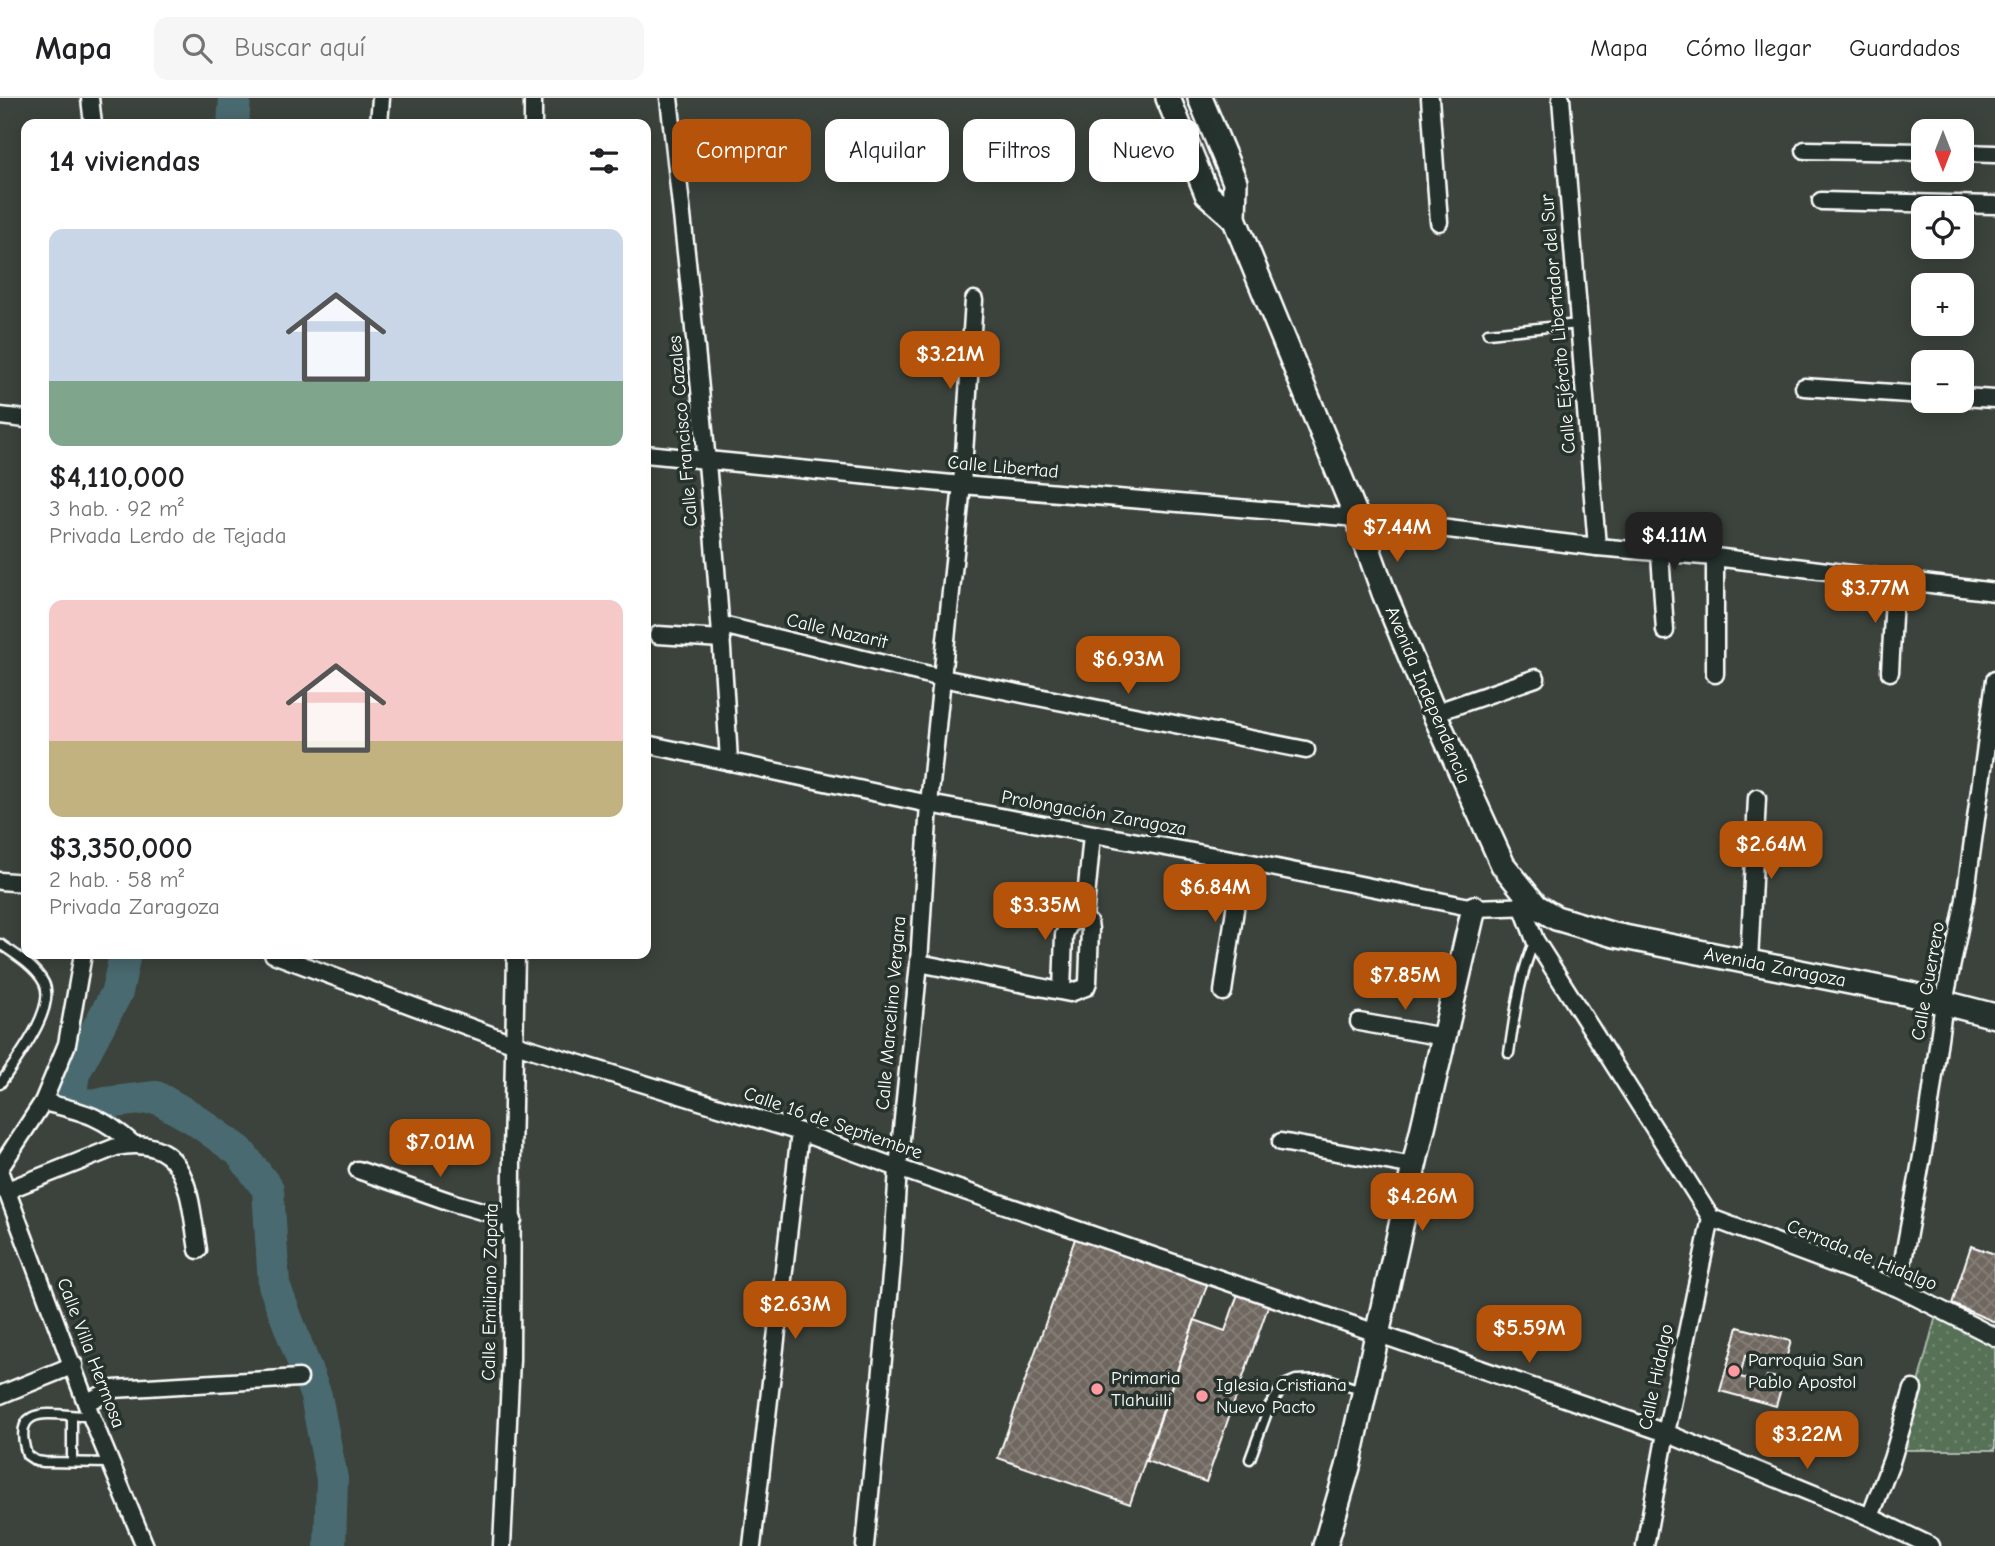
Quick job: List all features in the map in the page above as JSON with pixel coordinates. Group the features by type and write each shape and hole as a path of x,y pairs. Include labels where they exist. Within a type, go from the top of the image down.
{"main road":[{"name":"Avenida Independencia","path":"1168,98 1207,194 1234,218"},
{"name":"Avenida Independencia","path":"1200,98 1235,182 1234,218 1434,713 1503,865 1529,907 1556,918"},
{"path":"1325,1546 1349,1467 1363,1391 1379,1333 1414,1166 1474,908"},
{"name":"Avenida Zaragoza","path":"1556,918 1614,935 1886,989 1995,1016"}],"street":[{"path":"90,98 92,119"},
{"path":"379,119 381,98"},
{"path":"533,98 533,119"},
{"name":"Calle Francisco Cazales","path":"669,98 708,460 729,762"},
{"path":"1430,98 1439,222"},
{"name":"Calle Ejército Libertador del Sur","path":"1561,98 1597,547"},
{"path":"1805,150 1911,152"},
{"path":"1974,153 1995,154"},
{"path":"1821,201 1995,205"},
{"name":"Calle Marcelino Vergara","path":"865,1546 919,963 929,804 962,485 974,300"},
{"path":"1804,387 1911,394"},
{"path":"1974,398 1995,399"},
{"path":"0,416 21,418"},
{"name":"Calle Libertad","path":"651,454 962,485 1357,518 1597,547 1715,557 1995,592"},
{"path":"1660,552 1665,631"},
{"path":"1715,557 1715,674"},
{"path":"1890,673 1895,579"},
{"name":"Calle Nazarit","path":"658,635 722,632 1306,750"},
{"path":"1434,713 1536,678"},
{"name":"Calle Guerrero","path":"1898,1288 1925,1140 1944,1003 1965,899 1995,680"},
{"name":"Prolongación Zaragoza","path":"651,745 929,804 1242,861 1474,908 1529,907"},
{"path":"1749,962 1756,798"},
{"path":"1079,919 1092,835"},
{"path":"1223,992 1242,861"},
{"path":"0,881 21,883"},
{"name":"Avenida Independencia","path":"1529,907 1535,940 1711,1217"},
{"path":"1065,991 1063,935 1066,926 1079,919"},
{"path":"919,963 1065,991 1082,990 1088,982 1090,929 1089,923 1079,919"},
{"name":"Calle Villa Hermosa","path":"82,959 67,1044 43,1102 2,1164 5,1191 145,1546"},
{"name":"Calle 16 de Septiembre","path":"286,959 515,1044 800,1132 1666,1433"},
{"name":"Calle Emiliano Zapata","path":"502,1546 511,1359 516,959"},
{"path":"1359,1022 1444,1037"},
{"path":"43,1102 86,1112 102,1119 133,1144"},
{"path":"752,1546 800,1132"},
{"path":"1281,1142 1414,1166"},
{"path":"5,1191 116,1147 149,1145 166,1154 187,1181 198,1250"},
{"path":"358,1170 513,1220"},
{"name":"Cerrada de Hidalgo","path":"1711,1217 1898,1288 1995,1337"},
{"name":"Calle Hidalgo","path":"1645,1546 1711,1217"},
{"path":"0,1395 74,1365"},
{"path":"89,1409 114,1389 299,1378"},
{"path":"1870,1517 1892,1459 1913,1389"},
{"path":"1666,1433 1870,1517 1931,1546"}],"lane":[{"path":"1488,333 1579,324"},
{"path":"1509,1053 1520,984 1526,959 1535,940"},
{"path":"0,944 37,974 47,993 36,1028 0,1084"},
{"path":"1250,1458 1269,1407 1284,1385 1303,1379 1328,1379 1363,1391"},
{"path":"89,1409 72,1417 34,1415 25,1421 25,1449 30,1458 44,1462 110,1462"},
{"path":"72,1417 72,1461"}],"green space":[{"path":"1939,1305 1995,1330 1995,1450 1900,1450"}],"building":[{"name":"Primaria Tlahuilli","path":"1076,1236 1208,1282 1130,1504 998,1458"},
{"path":"1971,1246 1995,1254 1995,1322 1952,1304"},
{"name":"Iglesia Cristiana Nuevo Pacto","path":"1239,1291 1270,1301 1206,1482 1146,1461 1195,1320 1225,1331"},
{"name":"Parroquia San Pablo Apostol","path":"1738,1327 1791,1341 1784,1366 1745,1356 1740,1377 1765,1383 1767,1376 1774,1377 1772,1387 1781,1389 1776,1406 1720,1391"}],"waterway":[{"path":"233,119 235,98"},
{"path":"124,959 117,992 74,1073 70,1100 89,1105 156,1097 193,1118 239,1151 268,1189 274,1285 316,1396 332,1479 330,1546"}],"place":[{"name":"Parroquia San Pablo Apostol","path":"1734,1371"},
{"name":"Primaria Tlahuilli","path":"1097,1389"},
{"name":"Iglesia Cristiana Nuevo Pacto","path":"1202,1396"}]}
